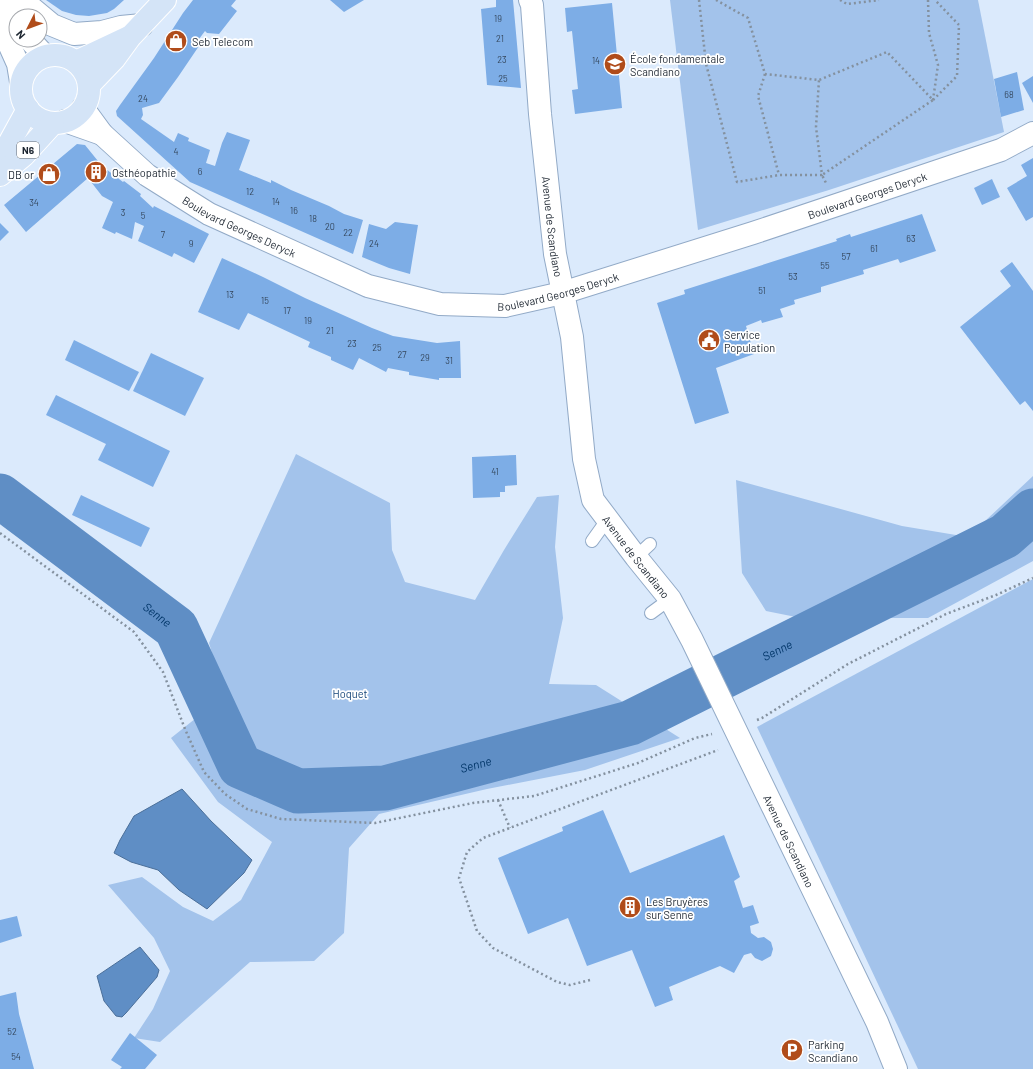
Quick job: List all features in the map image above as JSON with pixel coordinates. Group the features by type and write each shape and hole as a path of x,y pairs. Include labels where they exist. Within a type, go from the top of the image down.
{"main road":[{"path":"89,85 114,59 136,31 165,0"},
{"path":"76,62 136,31"},
{"path":"45,56 66,56 76,62 85,72 89,85 88,97 83,108 75,116 59,122 39,119 28,109 23,101 21,92 21,82 26,71 34,62 45,56"},
{"name":"N6","path":"0,160 28,109"},
{"name":"N6","path":"0,175 59,122"}],"street":[{"path":"0,0 8,12"},
{"path":"22,0 52,25 74,34 102,32 121,27 136,31"},
{"name":"Avenue de Scandiano","path":"530,0 532,5 540,114 555,254 572,337 584,459 593,500 607,520 643,551 692,640 876,1022 896,1069"},
{"path":"0,24 18,64 21,82"},
{"path":"38,48 45,56"},
{"name":"Boulevard Georges Deryck","path":"83,108 102,134 148,175 210,214 368,286 440,304 505,306 562,293 754,233 1001,150 1033,133"},
{"name":"Boulevard Georges Deryck","path":"59,122 102,134"}],"lane":[{"path":"592,541 607,520"},
{"path":"651,613 670,599"}],"path":[{"path":"699,0 706,64 737,182 779,175 822,175 933,100 957,76 959,25 935,0"},
{"path":"716,0 748,18 765,74 758,96 779,175"},
{"path":"840,0 846,4 878,0"},
{"path":"928,0 929,33 938,65 933,100"},
{"path":"765,74 819,80 887,52 933,100"},
{"path":"819,80 816,127 822,175 837,205"},
{"path":"0,533 134,632 164,672 185,729 204,772 225,794 247,809 281,819 375,822 473,803 534,796 638,763 695,738 711,734 737,734"},
{"path":"590,980 570,985 557,982 493,948 477,931 459,878 467,852 483,838 737,734 848,664 946,614 996,595 1033,578"},
{"path":"498,800 510,828"}],"green space":[{"path":"670,0 978,0 1004,132 829,190 698,230"},
{"name":"Hoquet","path":"296,454 390,503 392,550 405,582 475,600 537,497 559,495 555,547 563,618 549,684 596,685 680,738 585,770 487,789 379,814 349,848 344,933 314,961 250,962 160,1042 134,1038 153,1009 170,971 154,938 108,885 142,877 183,907 213,921 241,900 272,842 218,802 171,738 225,695 209,643"},
{"path":"1033,476 1033,561 928,618 801,618 766,611 742,573 736,480 902,526 968,537"},
{"path":"1033,579 1033,1069 918,1069 757,727"}],"shaded area":[{"path":"182,789 211,821 252,860 244,873 207,909 179,890 158,870 131,862 114,853 134,816"},
{"path":"140,947 159,970 157,977 122,1017 116,1016 104,1001 97,976"}],"building":[{"path":"46,0 124,0 107,13 89,16 76,15 62,11"},
{"path":"193,0 236,0 231,6 237,11 219,34 207,33 205,31 196,43 199,46 159,103 142,108 143,115 141,119 174,142 178,133 189,138 188,141 210,150 206,163 215,166 227,132 250,140 239,170 271,183 271,180 344,214 363,220 353,254 190,182 117,116 116,111"},
{"path":"330,0 364,0 344,12"},
{"path":"496,0 513,0 521,88 487,85 481,9 496,7"},
{"path":"612,3 622,108 575,114 572,90 578,89 572,31 567,32 565,8"},
{"path":"1017,72 1024,110 1001,117 994,79"},
{"path":"1033,76 1033,103 1022,83"},
{"path":"77,144 85,145 102,166 141,194 140,196 153,208 154,206 209,234 194,263 174,253 172,257 138,241 144,226 135,222 132,239 102,228 113,202 102,196 88,178 26,232 4,205"},
{"path":"1033,158 1033,217 1026,221 1007,188 1027,176 1021,165"},
{"path":"992,179 1000,197 982,205 974,188"},
{"path":"922,214 936,251 900,263 898,259 863,270 864,274 821,287 821,292 794,300 795,304 780,309 783,317 762,323 761,320 746,326 754,354 716,368 729,413 695,424 657,303 685,294 684,290 837,241 836,239 850,234 851,237"},
{"path":"395,222 418,225 410,274 389,268 362,257 369,224 386,229"},
{"path":"0,223 9,232 0,241"},
{"path":"222,258 305,298 393,336 437,343 460,341 461,378 439,378 439,380 409,375 409,372 388,368 386,372 359,358 353,370 331,360 331,357 308,347 310,342 248,313 239,330 198,312"},
{"path":"1012,262 1033,291 1033,411 1025,401 1020,405 960,327 1011,286 1000,271"},
{"path":"74,340 139,372 129,391 65,360"},
{"path":"151,353 204,378 185,416 133,391"},
{"path":"56,395 170,451 153,487 98,460 106,444 46,415"},
{"path":"516,455 517,485 505,486 505,492 500,492 500,497 473,498 472,457"},
{"path":"81,495 150,528 141,547 72,515"},
{"name":"Les Bruyères sur Senne","path":"603,810 630,873 724,835 740,877 734,881 743,908 753,905 759,923 750,926 751,933 758,938 764,937 771,942 773,949 771,956 762,961 755,958 751,953 744,955 734,973 720,966 669,987 673,1000 655,1007 632,950 587,966 568,918 528,934 498,858 563,831 562,827"},
{"path":"17,916 22,936 0,943 0,920"},
{"path":"16,992 19,1014 34,1069 0,1069 0,996"},
{"path":"130,1033 157,1055 145,1069 120,1069 122,1067 111,1060"}],"waterway":[{"name":"Senne","path":"0,496 176,628 240,766 298,791 385,788 630,723 1005,536 1033,511"}],"place":[{"name":"Seb Telecom","path":"176,41"},
{"name":"École fondamentale Scandiano","path":"615,64"},
{"name":"Osthéopathie","path":"96,172"},
{"name":"DB or","path":"49,174"},
{"name":"Service Population","path":"709,340"},
{"name":"Les Bruyères sur Senne","path":"630,907"},
{"name":"Parking Scandiano","path":"792,1050"}]}
